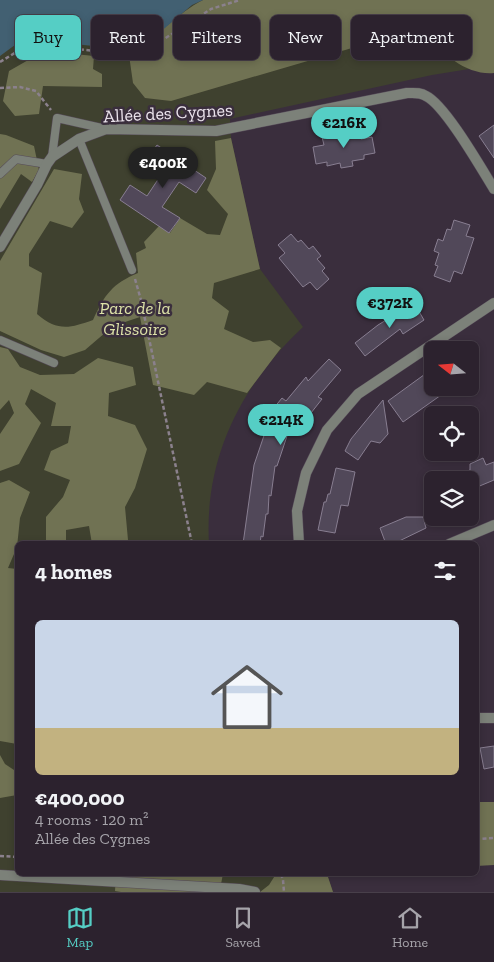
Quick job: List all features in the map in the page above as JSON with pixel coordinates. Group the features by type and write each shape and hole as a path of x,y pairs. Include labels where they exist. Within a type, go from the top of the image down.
{"street":[{"name":"Allée des Cygnes","path":"50,160 79,139 106,130 216,131 407,93 417,93 426,95 440,107 494,189"},
{"path":"0,247 50,160"},
{"path":"298,541 297,510 306,473 327,430 358,394 494,303"},
{"path":"456,541 494,525"},
{"path":"479,718 494,718"},
{"path":"0,875 15,876"},
{"path":"17,876 240,889 255,892"}],"lane":[{"path":"0,174 16,159 50,160 57,118 106,130"},
{"path":"79,139 132,270"},
{"path":"0,340 54,363"}],"path":[{"path":"0,62 22,48 33,45 139,55 211,9 240,0"},
{"path":"0,88 20,87 36,91 57,118"},
{"path":"132,270 141,300 191,541"},
{"path":"479,839 494,838"},
{"path":"0,856 15,857"},
{"path":"282,876 284,892"}],"green space":[{"name":"Parc de la Glissoire","path":"0,0 494,0 494,65 432,75 230,119 231,138 260,269 303,327 261,373 231,425 220,453 213,482 209,512 209,541 15,541 15,876 328,876 333,892 0,892"},
{"path":"203,0 494,0 494,73 475,71 454,60 472,60 472,15 351,15 351,48 341,51 341,15 270,15 270,60 311,60 171,101 145,98 133,83 130,60 163,60 163,28 173,21 173,60 260,60 260,15 180,15"},
{"path":"81,55 91,56 91,60 94,60 93,69 102,74 102,87 43,86 39,114 15,116 3,101 9,71 28,60 81,60"},
{"path":"0,134 34,146 39,170 32,182 21,174 0,209"},
{"path":"231,138 260,269 214,283 212,298 229,311 224,329 253,342 270,340 281,348 247,393 207,382 194,395 153,385 140,317 113,326 85,350 64,357 41,350 0,331 0,261 54,169 82,174 79,199 84,212 72,228 50,221 29,254 29,266 42,273 37,314 51,324 64,327 93,320 101,303 110,291 122,281 138,273 136,253 146,248 144,242 159,226 170,233 180,218 207,234 220,235 228,214 207,190 216,169 215,141"},
{"path":"0,347 8,349 20,367 40,375 74,374 98,358 133,367 136,385 109,393 108,416 135,425 147,449 135,488 125,507 128,540 130,541 92,541 89,526 66,530 66,541 46,541 46,517 63,497 70,480 44,470 51,451 68,443 71,426 51,426 56,403 31,389 25,404 41,423 19,464 0,471 0,434 14,413 9,400 0,410"},
{"path":"9,480 30,492 20,518 18,541 15,541 15,552 8,568 15,569 15,744 0,741 0,483"},
{"path":"0,755 5,764 15,771 15,795 0,798"},
{"path":"479,802 494,802 494,865 479,866"},
{"path":"116,876 223,876 221,884 216,892 115,891"},
{"path":"275,876 328,876 333,892 260,892 269,885"}],"water":[{"path":"0,0 203,0 192,5 180,15 173,15 173,21 163,30 163,15 91,15 91,46 81,45 81,15 15,15 15,45 0,56"}],"building":[{"path":"494,125 494,158 479,136"},
{"path":"360,131 361,139 372,137 375,153 364,155 364,159 352,161 353,166 341,168 340,163 327,166 327,162 316,164 313,147 324,145 322,137"},
{"path":"157,145 206,178 196,193 179,182 162,207 180,218 169,233 120,200 130,185 147,196 163,172 146,160"},
{"path":"454,220 470,225 466,236 474,238 462,274 454,271 450,282 434,276 438,266 435,265 439,253 434,251 438,239 443,241 447,229 451,230"},
{"path":"291,234 298,242 301,240 309,249 313,246 321,256 317,259 325,268 322,271 329,279 317,290 310,282 303,287 279,258 285,253 278,245"},
{"path":"414,303 424,320 403,334 400,329 365,356 355,343 378,325"},
{"path":"329,359 341,370 318,397 322,399 307,418 296,409 277,466 275,466 263,537 261,536 260,541 243,541 254,465 273,409 282,398 286,401 306,377 308,381"},
{"path":"424,375 424,396 440,396 403,422 388,401"},
{"path":"383,400 388,434 380,443 371,441 358,460 345,451 351,439"},
{"path":"483,458 486,465 494,462 494,480 479,486 479,471 468,471 470,470 470,464"},
{"path":"336,468 355,472 348,506 341,505 335,533 318,530 324,502 326,502 328,494 330,494"},
{"path":"406,517 423,517 426,528 399,541 385,541 380,528"},
{"path":"494,746 494,767 484,769 480,748"}]}
